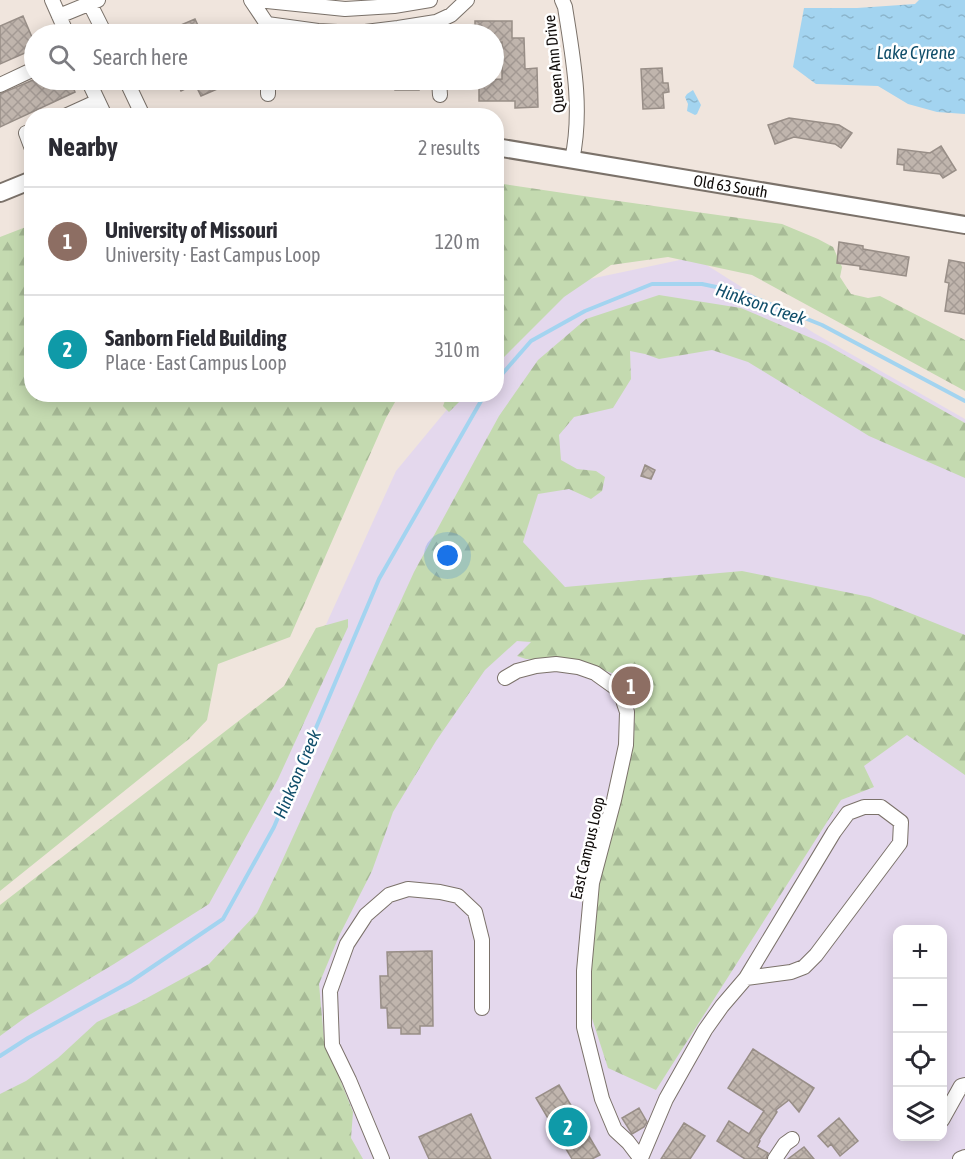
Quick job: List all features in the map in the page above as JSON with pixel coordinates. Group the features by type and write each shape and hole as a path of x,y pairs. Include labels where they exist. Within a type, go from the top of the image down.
{"main road":[{"name":"Old 63 South","path":"504,148 965,225"},
{"path":"0,193 24,183"}],"street":[{"path":"52,0 63,24"},
{"path":"251,0 264,24"},
{"path":"257,0 345,9 394,6 430,0"},
{"path":"441,24 467,0"},
{"name":"Queen Ann Drive","path":"562,0 566,7 576,80 577,127 572,160"},
{"path":"59,16 92,1 101,24"},
{"path":"0,85 24,74"},
{"path":"93,90 101,108"},
{"path":"131,90 139,108"},
{"path":"440,90 440,95"},
{"path":"83,108 98,101"},
{"name":"East Campus Loop","path":"506,678 518,671 536,666 556,664 578,667 595,673 616,688 627,712 626,745 592,884 584,970 584,1027 602,1099 615,1130 641,1159"},
{"path":"641,1159 666,1099 705,1030 746,978 834,832 848,813 864,807 881,807 901,822 900,843 816,955 804,967 791,972 746,978"},
{"path":"382,1159 332,1045 330,991 346,944 366,915 390,895 408,889 458,896 475,912 482,940 482,1008"},
{"path":"947,1111 961,1086 965,1085"},
{"path":"775,1159 785,1144 792,1139"},
{"path":"960,1159 965,1157"}],"shaded area":[{"path":"694,257 814,333 965,419 965,1159 0,1159 0,1018 200,901 396,471 453,402 504,402 504,340 547,288"}],"green space":[{"path":"504,184 782,224 818,239 833,247 842,267 840,277 851,294 868,298 880,296 965,340 965,391 752,275 668,257 611,265 564,297 504,357"},
{"path":"24,228 24,402 395,402 290,637 218,664 207,720 189,739 0,891 0,237"},
{"path":"659,295 741,308 825,344 965,423 965,478 869,436 748,362 712,350 659,359 630,351 631,379 613,408 574,417 559,435 561,460 577,469 596,471 605,477 602,491 591,499 569,489 538,494 523,542 565,587 742,571 870,597 965,635 965,775 907,735 864,766 874,787 841,800 656,1090 608,1068 589,1009 595,885 634,741 635,696 612,673 569,659 526,659 517,656 531,642 517,641 485,670 436,741 393,812 372,871 339,936 319,984 324,1039 353,1112 351,1138 363,1159 0,1159 0,1094 26,1081 58,1058 97,1022 136,1004 209,964 257,913 414,572 499,416 538,360 586,319"},
{"path":"444,402 459,402 449,412 443,406"},
{"path":"348,619 348,627 278,779 209,904 26,1017 0,1036 0,905 284,686 316,628"}],"water":[{"name":"Lake Cyrene","path":"919,0 965,0 965,114 937,112 908,104 878,86 816,84 793,67 804,8 857,8 915,4"},
{"path":"693,90 701,105 695,115 687,111 688,104 685,97"}],"building":[{"path":"23,16 26,24 24,24 24,53 0,64 0,26"},
{"path":"195,19 197,24 183,24"},
{"path":"475,21 512,21 512,38 524,38 525,69 537,68 538,107 515,108 515,101 479,101 479,90 504,90 504,24 475,24"},
{"path":"662,68 663,83 668,83 669,92 663,93 664,108 643,109 641,69"},
{"path":"24,84 24,90 74,90 75,92 41,108 24,108 24,116 0,127 0,94"},
{"path":"198,90 215,90 201,96"},
{"path":"789,118 839,125 852,133 841,148 835,144 794,137 775,144 768,125"},
{"path":"941,146 956,170 943,178 940,174 904,170 904,165 897,164 898,149 930,153"},
{"path":"839,242 863,246 863,249 909,257 906,276 837,263"},
{"path":"949,260 965,263 965,314 945,311 949,283 945,282"},
{"path":"645,465 655,470 651,479 641,476"},
{"path":"432,951 433,1026 420,1026 420,1034 401,1034 401,1028 388,1028 387,1008 381,1008 380,976 388,976 387,952"},
{"path":"753,1049 814,1088 799,1112 789,1100 776,1110 777,1112 757,1147 768,1153 766,1159 745,1159 717,1141 729,1121 749,1134 764,1111 728,1088"},
{"path":"559,1085 600,1155 592,1159 572,1159 536,1098"},
{"path":"639,1108 647,1122 644,1127 632,1134 622,1118"},
{"path":"471,1114 491,1159 429,1159 419,1137"},
{"path":"839,1118 858,1141 840,1156 831,1144 828,1147 818,1136"},
{"path":"684,1123 705,1136 690,1159 661,1159"},
{"path":"804,1147 814,1159 788,1159"}],"waterway":[{"name":"Hinkson Creek","path":"504,372 531,341 585,311 652,284 702,284 740,292 822,325 965,401"},
{"name":"Hinkson Creek","path":"0,1056 130,982 223,919 274,827 379,579 480,402"}],"place":[{"name":"University of Missouri","path":"631,686"},
{"name":"Sanborn Field Building","path":"568,1127"}]}
